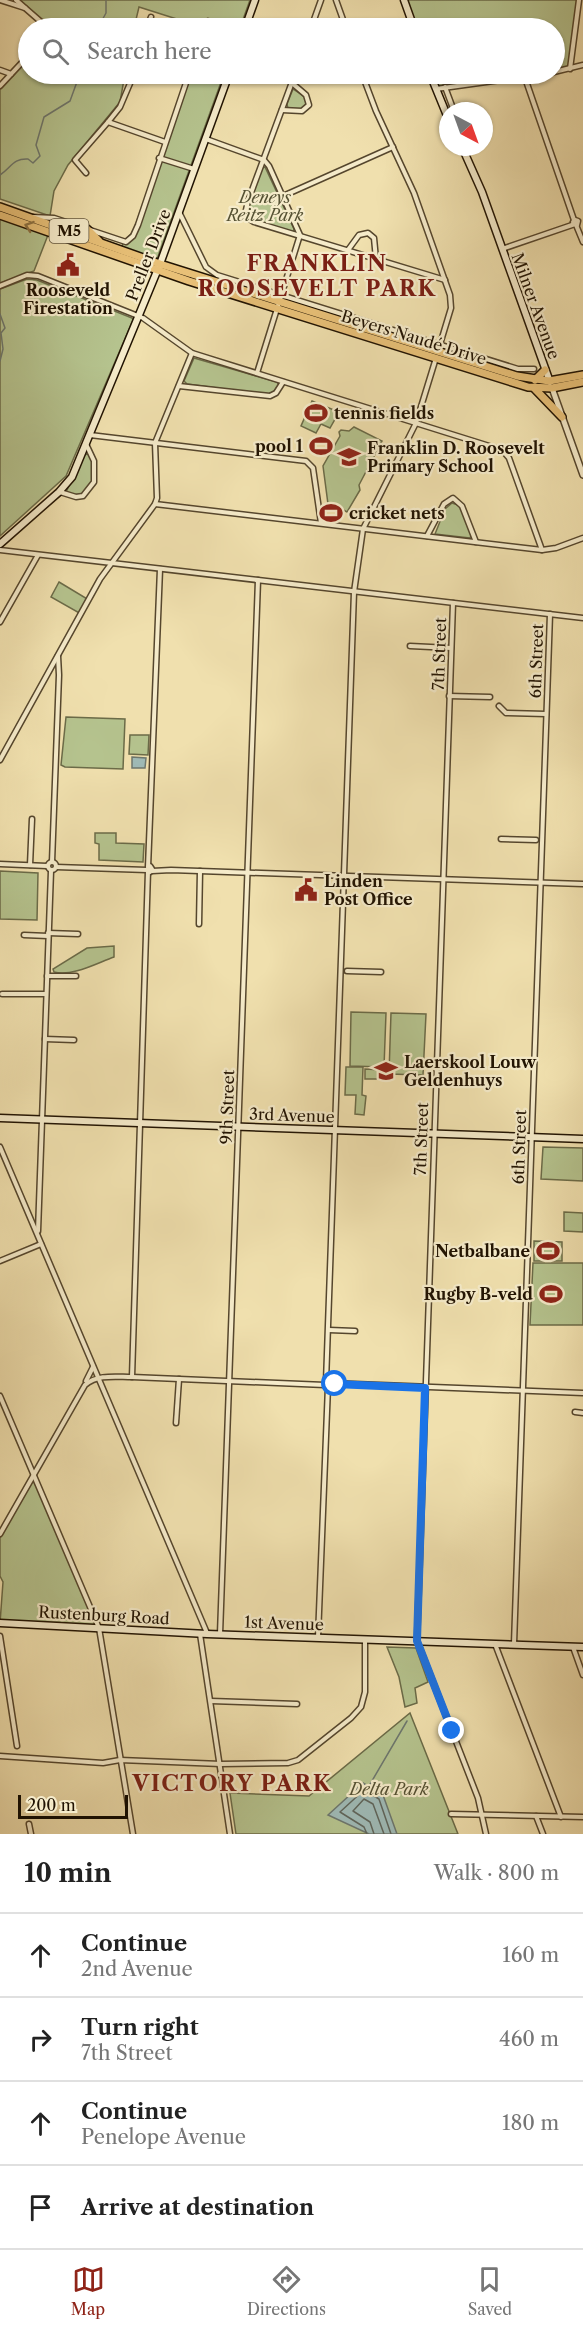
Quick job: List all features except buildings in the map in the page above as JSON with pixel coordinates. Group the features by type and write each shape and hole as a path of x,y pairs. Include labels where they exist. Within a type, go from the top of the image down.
{"main road":[{"path":"249,18 255,0"},
{"path":"404,0 410,18"},
{"name":"Preller Drive","path":"0,544 70,480 159,268 224,84"},
{"path":"434,84 441,102"},
{"name":"Milner Avenue","path":"466,156 482,192 550,385"},
{"name":"Beyers Naudé Drive","path":"0,207 29,217 51,229"},
{"name":"Beyers Naudé Drive","path":"0,215 51,229 159,268 438,351 534,384 583,382"},
{"path":"87,229 101,243"},
{"name":"Beyers Naudé Drive","path":"78,239 101,243 159,268"},
{"path":"545,370 534,384 562,417"},
{"name":"Beyers Naudé Drive","path":"550,385 583,375"},
{"name":"3rd Avenue","path":"0,1118 583,1139"},
{"name":"Rustenburg Road","path":"0,1623 203,1634"},
{"name":"1st Avenue","path":"203,1634 583,1647"}],"street":[{"path":"0,0 27,8"},
{"path":"16,0 40,18"},
{"path":"315,18 321,0"},
{"path":"336,0 342,18"},
{"path":"570,69 579,0"},
{"path":"565,70 583,65"},
{"path":"0,86 18,67"},
{"path":"0,70 11,74"},
{"path":"86,173 75,160 120,107 130,84"},
{"path":"185,84 159,158 194,169"},
{"path":"292,84 248,201 247,216 254,222 445,280"},
{"path":"282,110 302,111 309,105 306,95 293,84"},
{"path":"318,1638 354,592 363,529 416,423 451,308 451,299 445,280 414,193 366,84"},
{"path":"436,89 465,84"},
{"path":"527,84 583,242"},
{"path":"445,87 451,102"},
{"path":"108,122 165,142"},
{"path":"205,139 264,160 300,236 257,374"},
{"path":"283,196 393,147"},
{"name":"Beyers Naudé Drive","path":"29,217 41,216 62,221 126,242 133,236 138,225 159,158"},
{"name":"Beyers Naudé Drive","path":"179,212 211,273 278,302 438,351 518,369 534,369"},
{"path":"502,249 577,222"},
{"path":"348,250 359,235 368,233 374,238 376,259"},
{"path":"2,285 35,275 138,316 192,353 498,448 506,453 542,550"},
{"path":"0,760 100,579 155,504 157,498 155,443 192,353"},
{"path":"179,386 270,396 276,393 283,382"},
{"name":"Milner Avenue","path":"550,385 583,475"},
{"path":"89,435 303,460 310,464 314,471 322,523"},
{"path":"59,492 79,497 86,494 93,485 94,461 86,444"},
{"path":"428,536 444,504 453,498 462,506 476,542"},
{"path":"155,504 542,550 556,548 583,538"},
{"path":"0,550 583,618"},
{"path":"0,622 38,555"},
{"path":"132,1377 160,569"},
{"name":"9th Street","path":"220,1635 258,580"},
{"name":"7th Street","path":"418,1643 453,603"},
{"name":"6th Street","path":"514,1645 550,614"},
{"path":"410,646 451,648"},
{"path":"38,1235 58,656"},
{"path":"449,696 490,697"},
{"path":"499,706 506,713 546,714"},
{"path":"30,865 32,819"},
{"path":"501,839 536,840"},
{"path":"52,862 56,867"},
{"path":"0,864 49,868 159,869 583,884"},
{"path":"199,924 200,871"},
{"path":"24,935 78,934"},
{"path":"347,971 381,972"},
{"path":"47,976 76,976"},
{"path":"2,994 46,994"},
{"path":"45,1039 74,1041"},
{"path":"0,1147 203,1634 230,1834"},
{"path":"0,1261 41,1244"},
{"path":"329,1330 355,1331"},
{"path":"0,1534 93,1367"},
{"path":"85,1384 97,1377 132,1377 583,1393"},
{"path":"176,1423 179,1379"},
{"path":"0,1396 99,1628 133,1834"},
{"path":"575,1412 583,1413"},
{"path":"0,1636 17,1746"},
{"path":"0,1756 111,1763 120,1760 221,1764 294,1762 351,1718 361,1707 365,1698 364,1640"},
{"path":"418,1643 479,1801 486,1834"},
{"path":"495,1644 561,1817"},
{"path":"573,1647 583,1675"},
{"path":"211,1701 297,1704"},
{"path":"452,1814 583,1817"},
{"path":"536,1816 543,1834"},
{"path":"29,1824 31,1834"}],"green space":[{"path":"20,0 250,0 244,18 174,18 139,7 136,18 39,18"},
{"path":"404,0 580,0 570,69 565,70 565,18 410,18"},
{"path":"18,67 18,84 123,84 120,102 68,165 54,191 50,216 0,199 0,86"},
{"path":"185,84 220,84 156,262 122,247 123,242 133,232"},
{"path":"434,84 470,84 436,89"},
{"path":"293,89 305,97 307,104 303,110 288,109 287,104"},
{"name":"Deneys Reitz Park","path":"265,167 294,229 293,232 254,222 246,213 262,168"},
{"path":"0,218 48,235 34,271 0,283"},
{"path":"27,279 37,280 133,320 66,476 0,536 0,289"},
{"path":"194,358 277,382 279,385 271,395 187,384 184,381"},
{"path":"312,401 339,412 330,428 321,424 316,433 301,426"},
{"path":"354,427 382,441 359,485 360,490 347,512 340,508 329,507 323,466 340,436 339,432 349,431"},
{"path":"84,455 90,455 93,471 93,479 88,491 83,494 66,492"},
{"path":"452,503 461,506 472,533 470,538 435,534 445,509"},
{"path":"59,582 89,600 81,614 51,597"},
{"path":"66,717 125,719 123,769 61,765"},
{"path":"130,735 149,735 148,755 129,754"},
{"path":"95,833 116,833 116,843 144,844 143,862 99,860 99,844 95,843"},
{"path":"0,871 38,873 37,920 0,919"},
{"path":"114,946 114,957 69,973 54,972 53,969 87,948"},
{"path":"351,1012 386,1013 384,1067 350,1066"},
{"path":"391,1013 426,1014 423,1075 389,1074"},
{"path":"346,1067 363,1067 362,1095 366,1096 364,1115 355,1114 356,1095 345,1095"},
{"path":"365,1069 383,1070 382,1079 365,1079"},
{"path":"543,1147 583,1148 583,1181 541,1179"},
{"path":"564,1212 583,1213 583,1232 564,1231"},
{"name":"Netbalbane","path":"534,1241 562,1242 562,1261 534,1261"},
{"name":"Rugby B-veld","path":"533,1263 583,1263 583,1325 530,1325"},
{"path":"34,1476 99,1628 0,1623 3,1582 0,1576 0,1536"},
{"path":"387,1647 416,1648 428,1682 415,1688 417,1703 405,1707 399,1677"},
{"name":"Delta Park","path":"410,1713 458,1834 236,1834 230,1793 309,1796"}],"water":[{"path":"132,757 146,758 145,768 132,768"},
{"path":"363,1783 383,1795 397,1834 369,1834 328,1815"}],"waterway":[{"path":"103,18 106,13 106,0"},
{"path":"0,175 19,160 28,159 33,163 40,156 36,145 44,117 70,101 76,84"},
{"path":"0,314 5,328 1,333 3,349 0,361"},
{"path":"369,1786 407,1721"}],"place":[{"name":"Rooseveld Firestation","path":"68,265"},
{"name":"tennis fields","path":"316,413"},
{"name":"pool 1","path":"321,446"},
{"name":"Franklin D. Roosevelt Primary School","path":"349,457"},
{"name":"cricket nets","path":"331,513"},
{"name":"Linden Post Office","path":"306,890"},
{"name":"Laerskool Louw Geldenhuys","path":"386,1071"},
{"name":"Netbalbane","path":"548,1251"},
{"name":"Rugby B-veld","path":"551,1294"}],"district":[{"name":"FRANKLIN ROOSEVELT PARK","path":"317,276"},
{"name":"VICTORY PARK","path":"232,1783"}],"route":[{"path":"335,1384 425,1388 417,1641 452,1731"}]}
